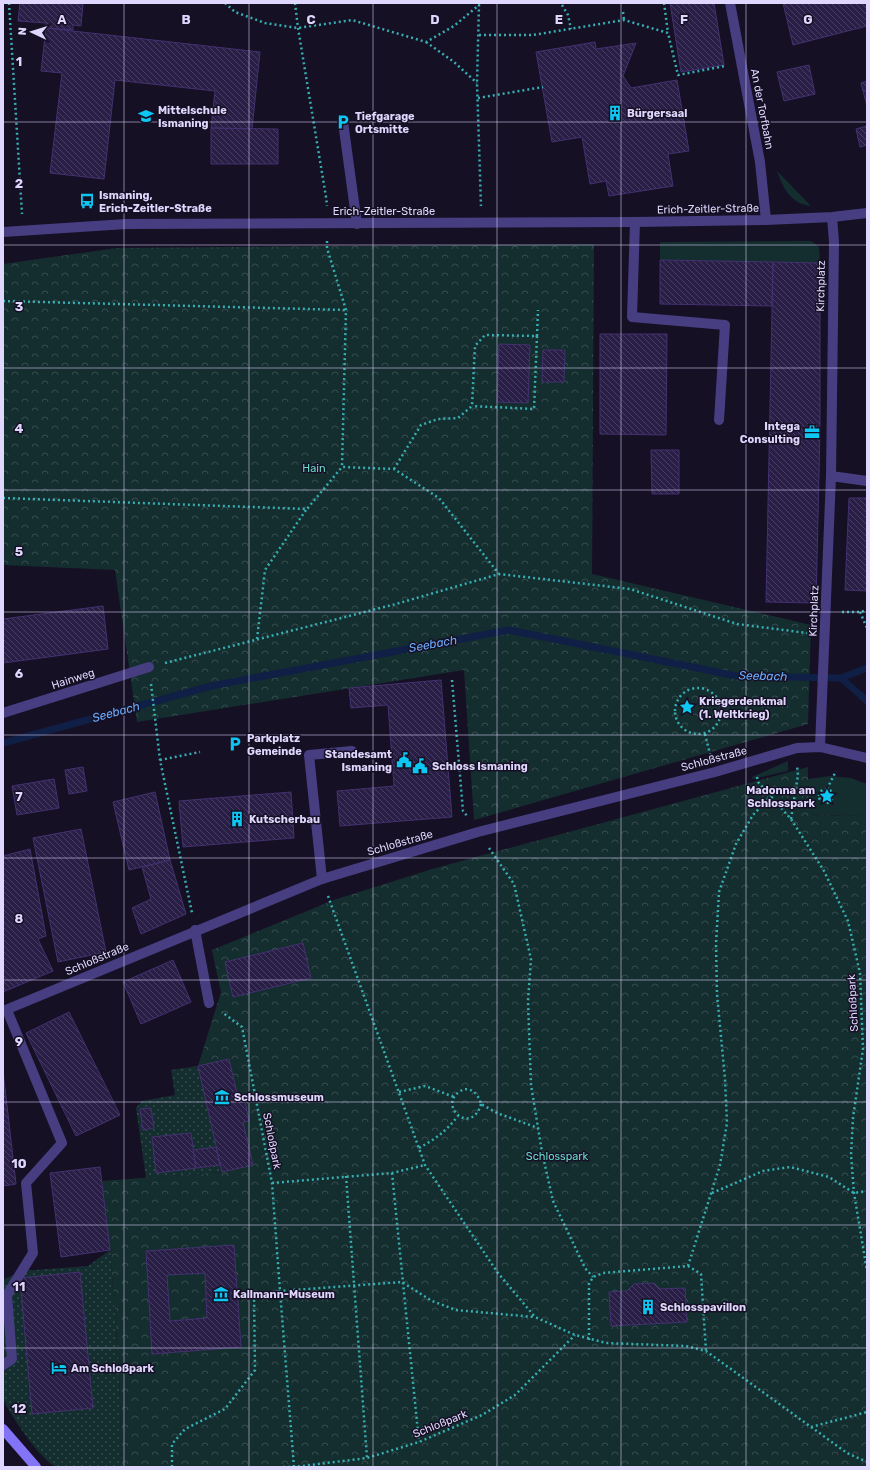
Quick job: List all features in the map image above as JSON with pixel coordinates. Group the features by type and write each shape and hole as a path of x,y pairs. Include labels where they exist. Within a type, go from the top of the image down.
{"main road":[{"path":"3,1429 36,1467"}],"street":[{"name":"An der Torfbahn","path":"730,3 760,162 766,220"},
{"path":"343,122 358,224"},
{"name":"Erich-Zeitler-Straße","path":"3,232 126,224 635,222 766,220 832,217 867,213"},
{"name":"Kirchplatz","path":"820,747 831,476 834,242 832,217"},
{"path":"635,222 632,317 725,325 719,420"},
{"path":"831,476 867,481"},
{"name":"Hainweg","path":"3,713 149,667"},
{"name":"Schloßstraße","path":"5,1010 322,879 478,832 715,772 797,748 820,747 867,758"},
{"path":"322,879 309,755 352,751"},
{"path":"196,930 209,1002"},
{"path":"3,1365 12,1359 7,1295 33,1253 26,1183 62,1143 5,1010"}],"path":[{"path":"9,3 23,231"},
{"path":"225,3 235,12 266,23 298,28 352,20 426,42 454,62 477,83"},
{"path":"257,638 265,570 307,509 342,467 346,310 327,248 326,197 295,3"},
{"path":"664,3 668,33 678,75 741,63"},
{"path":"426,42 454,26 479,4"},
{"path":"479,4 477,83 482,223"},
{"path":"562,5 568,15 571,29"},
{"path":"622,12 624,20"},
{"path":"479,35 533,35 624,20 668,33"},
{"path":"478,98 543,87"},
{"path":"3,301 346,310"},
{"path":"394,469 421,425 438,419 458,418 472,406 534,409 538,310"},
{"path":"472,406 476,346 485,335 537,336"},
{"path":"342,467 394,469 438,498 499,574"},
{"path":"3,498 307,509"},
{"path":"149,667 257,638 396,604 499,574 630,589 737,624 825,641"},
{"path":"840,612 860,612 867,610"},
{"path":"860,612 867,628"},
{"path":"452,680 463,810"},
{"path":"701,687 708,689 715,694 720,701 722,709 718,724 705,734 690,733 683,729 678,724 676,717 675,709 680,695 686,690 701,687"},
{"path":"152,691 156,715 160,760 196,930"},
{"path":"791,820 798,775 797,748"},
{"path":"160,760 200,752"},
{"name":"Schloßpark","path":"752,761 758,782 791,820 824,871 848,921 860,973 863,1049 852,1118 851,1155 854,1193 867,1271"},
{"path":"828,789 833,793 833,798 831,802 824,803 820,800 819,795 823,790 828,789 836,771"},
{"path":"688,1266 720,1165 727,1123 725,1079 717,994 716,944 719,892 736,844 753,815 771,796"},
{"path":"486,843 514,884 531,959 528,1008 531,1086 542,1152 553,1201 585,1268 593,1277"},
{"path":"322,879 425,1165 498,1273 535,1317"},
{"name":"Schloßpark","path":"209,1002 242,1027 272,1183 294,1467"},
{"path":"399,1092 425,1086 454,1097"},
{"path":"470,1090 479,1097 481,1104 479,1112 473,1117 466,1119 458,1116 454,1111 452,1104 454,1097 460,1091 470,1090"},
{"path":"481,1104 497,1113 538,1128"},
{"path":"419,1148 448,1129 458,1116"},
{"path":"272,1183 392,1173 425,1165"},
{"path":"712,1192 763,1171 790,1167 829,1177 854,1193 867,1191"},
{"path":"392,1173 419,1442"},
{"path":"346,1176 367,1458"},
{"path":"589,1340 589,1284 593,1277 603,1273 688,1266 701,1274 706,1351"},
{"path":"172,1467 172,1444 185,1429 224,1409 255,1370 254,1294 402,1282 432,1301 456,1310 535,1317 575,1335 589,1340 606,1343 686,1346 706,1351 847,1453 867,1462"},
{"name":"Schloßpark","path":"283,1467 367,1458 419,1442 482,1415 515,1395 575,1335"},
{"path":"811,1427 867,1412"}],"green space":[{"path":"777,171 811,206 804,205 793,199 785,189"},
{"path":"811,241 819,247 820,263 660,260 660,242"},
{"name":"Hain","path":"594,244 592,574 811,625 808,724 474,820 464,670 137,722 115,570 3,565 3,264 117,248"},
{"path":"788,761 788,771 752,779 752,777"},
{"name":"Schlosspark","path":"808,767 808,815 867,816 867,1467 122,1467 119,1368 110,1250 102,1181 222,1172 198,1066 221,992 212,950 334,900 432,869"},
{"path":"830,776 851,778 867,784 867,816 808,815 808,779"},
{"path":"198,1066 222,1172 146,1178 136,1108 142,1101 175,1095 171,1070"},
{"path":"110,1250 119,1368 122,1467 59,1467 49,1462 34,1446 12,1415 3,1399 3,1280 22,1271 88,1266"}],"building":[{"path":"20,3 83,3 81,26 73,25 73,30 46,28 46,23 18,21"},
{"path":"670,3 714,3 724,65 681,72"},
{"path":"783,3 867,3 867,26 793,45"},
{"path":"46,28 260,52 252,129 211,128 215,91 115,80 104,179 50,173 62,73 41,71"},
{"name":"Bürgersaal","path":"595,42 596,49 636,43 623,76 631,88 677,80 689,151 668,154 673,186 609,196 606,181 590,184 582,137 552,142 536,52"},
{"path":"809,65 815,94 784,101 777,72"},
{"path":"867,81 867,106 861,83"},
{"path":"867,126 867,145 860,147 856,129"},
{"path":"211,128 278,129 278,164 211,164"},
{"path":"660,260 773,262 772,306 660,304"},
{"path":"773,262 820,263 820,430 816,603 766,602"},
{"path":"600,334 667,334 666,435 600,434"},
{"path":"499,344 530,345 528,403 497,402"},
{"path":"543,350 565,350 564,382 542,382"},
{"path":"651,450 679,450 679,494 652,494"},
{"path":"849,498 867,498 867,591 845,590"},
{"path":"103,606 108,649 3,663 3,619"},
{"name":"Schloss Ismaning","path":"441,680 452,817 340,826 337,791 394,786 388,705 351,708 349,688"},
{"path":"83,767 87,791 69,794 65,770"},
{"path":"54,779 59,808 17,815 12,786"},
{"path":"155,792 170,860 129,870 113,802"},
{"name":"Kutscherbau","path":"291,792 294,838 183,847 179,801"},
{"path":"81,829 106,952 58,962 33,838"},
{"path":"30,849 46,936 38,939 53,971 3,992 3,856"},
{"path":"170,860 186,914 141,934 132,908 151,899 142,867"},
{"path":"303,943 311,978 233,997 225,962"},
{"path":"173,960 191,1002 141,1024 123,982"},
{"path":"69,1012 120,1115 76,1136 26,1033"},
{"path":"229,1059 239,1102 245,1101 249,1121 243,1122 253,1165 222,1172 198,1066"},
{"path":"3,1071 16,1184 3,1186"},
{"path":"151,1108 154,1128 143,1130 140,1109"},
{"path":"191,1133 196,1168 156,1173 152,1137"},
{"path":"216,1147 220,1165 196,1168 193,1150"},
{"path":"100,1167 110,1250 61,1257 50,1173"},
{"path":"234,1245 241,1347 152,1354 146,1251","holes":["205,1273 207,1318 170,1321 167,1275"]},
{"name":"Am Schloßpark","path":"80,1272 93,1408 32,1414 20,1278"},
{"name":"Schlosspavillon","path":"654,1283 660,1289 685,1288 687,1322 611,1326 609,1292 627,1291 634,1284"}],"waterway":[{"name":"Seebach","path":"3,743 211,686 509,630 737,676 841,678 867,668"},
{"path":"841,678 867,701"}],"place":[{"name":"Bürgersaal","path":"615,113"},
{"name":"Mittelschule Ismaning","path":"146,116"},
{"name":"Tiefgarage Ortsmitte","path":"343,122"},
{"name":"Ismaning, Erich-Zeitler-Straße","path":"87,201"},
{"name":"Intega Consulting","path":"812,432"},
{"name":"Kriegerdenkmal (1. Weltkrieg)","path":"687,707"},
{"name":"Parkplatz Gemeinde","path":"235,744"},
{"name":"Standesamt Ismaning","path":"404,760"},
{"name":"Schloss Ismaning","path":"420,766"},
{"name":"Madonna am Schlosspark","path":"827,796"},
{"name":"Kutscherbau","path":"237,819"},
{"name":"Schlossmuseum","path":"222,1097"},
{"name":"Kallmann-Museum","path":"221,1294"},
{"name":"Schlosspavillon","path":"648,1307"},
{"name":"Am Schloßpark","path":"59,1368"}]}
